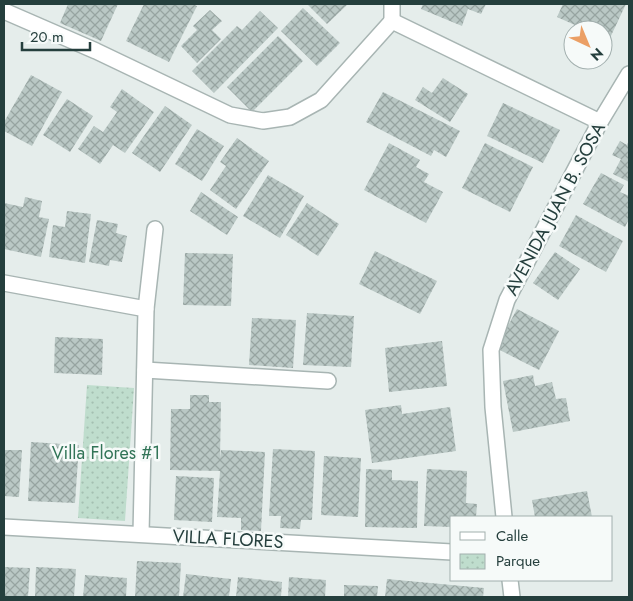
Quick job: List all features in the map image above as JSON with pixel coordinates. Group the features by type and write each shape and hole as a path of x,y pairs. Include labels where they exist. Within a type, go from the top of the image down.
{"street":[{"path":"4,12 96,51 230,115 263,121 290,117 321,100 392,21 392,4"},
{"path":"392,21 600,122"},
{"name":"AVENIDA JUAN B. SOSA","path":"504,516 493,407 491,350 507,300 600,122 629,74"},
{"path":"142,534 146,309 155,229"},
{"path":"4,283 146,309"},
{"path":"145,370 328,381"},
{"name":"VILLA FLORES","path":"4,527 450,552"},
{"path":"510,581 512,597"}],"green space":[{"name":"Villa Flores #1","path":"87,385 134,388 125,521 78,518"}],"building":[{"path":"68,4 118,4 101,41 60,23"},
{"path":"144,4 192,4 197,6 169,62 126,41"},
{"path":"307,4 348,4 327,24"},
{"path":"423,4 486,4 481,14 468,9 462,26 421,9"},
{"path":"563,4 626,4 613,32 613,20 564,20 557,17"},
{"path":"303,8 340,43 317,66 281,31"},
{"path":"210,10 222,21 212,30 221,39 197,63 181,46 197,30 193,26"},
{"path":"260,11 278,28 214,93 192,71 237,26 242,30"},
{"path":"278,36 303,61 252,112 227,87"},
{"path":"31,75 62,92 32,146 4,131 4,122"},
{"path":"443,78 468,94 450,122 415,100 423,87 432,93"},
{"path":"122,89 154,112 125,153 113,145 100,164 78,149 94,126 103,132 117,112 110,107"},
{"path":"383,92 460,131 446,157 434,150 431,156 366,122"},
{"path":"67,99 93,116 70,152 43,135"},
{"path":"503,103 560,130 543,163 487,136"},
{"path":"165,106 192,125 160,172 132,153"},
{"path":"197,129 224,146 202,181 175,164"},
{"path":"237,138 269,161 236,209 210,190 226,166 220,162"},
{"path":"629,140 629,182 613,174 621,159 612,155 620,141 627,145"},
{"path":"389,143 420,160 416,167 429,174 424,182 443,192 426,223 364,190"},
{"path":"485,143 533,167 510,212 462,188"},
{"path":"601,173 624,185 620,192 629,196 629,219 625,227 583,204"},
{"path":"268,175 304,196 280,238 243,216"},
{"path":"201,192 238,217 227,235 190,211"},
{"path":"25,197 42,201 39,217 49,219 41,257 4,249 4,203 23,207"},
{"path":"307,203 339,224 318,256 286,235"},
{"path":"67,211 91,214 85,263 49,257 53,225 65,227"},
{"path":"576,215 623,241 606,272 559,246"},
{"path":"97,220 118,224 116,233 127,236 122,262 110,260 109,266 89,262"},
{"path":"375,251 437,281 420,314 359,284"},
{"path":"555,252 580,269 558,300 533,283"},
{"path":"185,253 233,254 231,306 183,305"},
{"path":"517,309 559,331 539,370 496,348"},
{"path":"307,313 354,316 351,367 303,365"},
{"path":"252,318 296,320 293,368 249,365"},
{"path":"55,337 103,339 102,375 54,373"},
{"path":"442,341 447,386 389,392 385,348"},
{"path":"533,375 535,386 552,382 556,399 566,398 570,421 513,432 503,381"},
{"path":"190,395 209,395 209,402 221,402 220,458 221,450 265,452 261,531 241,530 241,518 217,517 220,471 170,470 171,409 190,409"},
{"path":"401,405 402,414 450,407 456,451 372,463 365,410"},
{"path":"31,442 79,445 75,503 28,501"},
{"path":"273,449 315,451 312,520 301,520 300,529 280,528 281,516 269,516"},
{"path":"4,450 22,450 19,497 4,496"},
{"path":"324,456 361,458 358,517 321,515"},
{"path":"366,469 392,470 392,480 418,481 417,528 365,527"},
{"path":"427,469 467,471 466,503 477,504 476,516 450,516 450,527 424,526"},
{"path":"176,476 214,478 212,522 174,520"},
{"path":"587,491 592,516 535,516 532,500"},
{"path":"137,561 181,563 179,597 135,597"},
{"path":"4,567 30,568 28,597 4,597"},
{"path":"36,567 76,569 74,597 35,597"},
{"path":"186,574 231,579 229,597 183,597"},
{"path":"85,575 127,578 126,597 83,597"},
{"path":"238,577 282,582 281,597 236,597"},
{"path":"289,577 326,580 325,597 288,597"},
{"path":"387,579 484,588 483,597 385,597"},
{"path":"344,585 378,586 377,597 344,597"}]}
